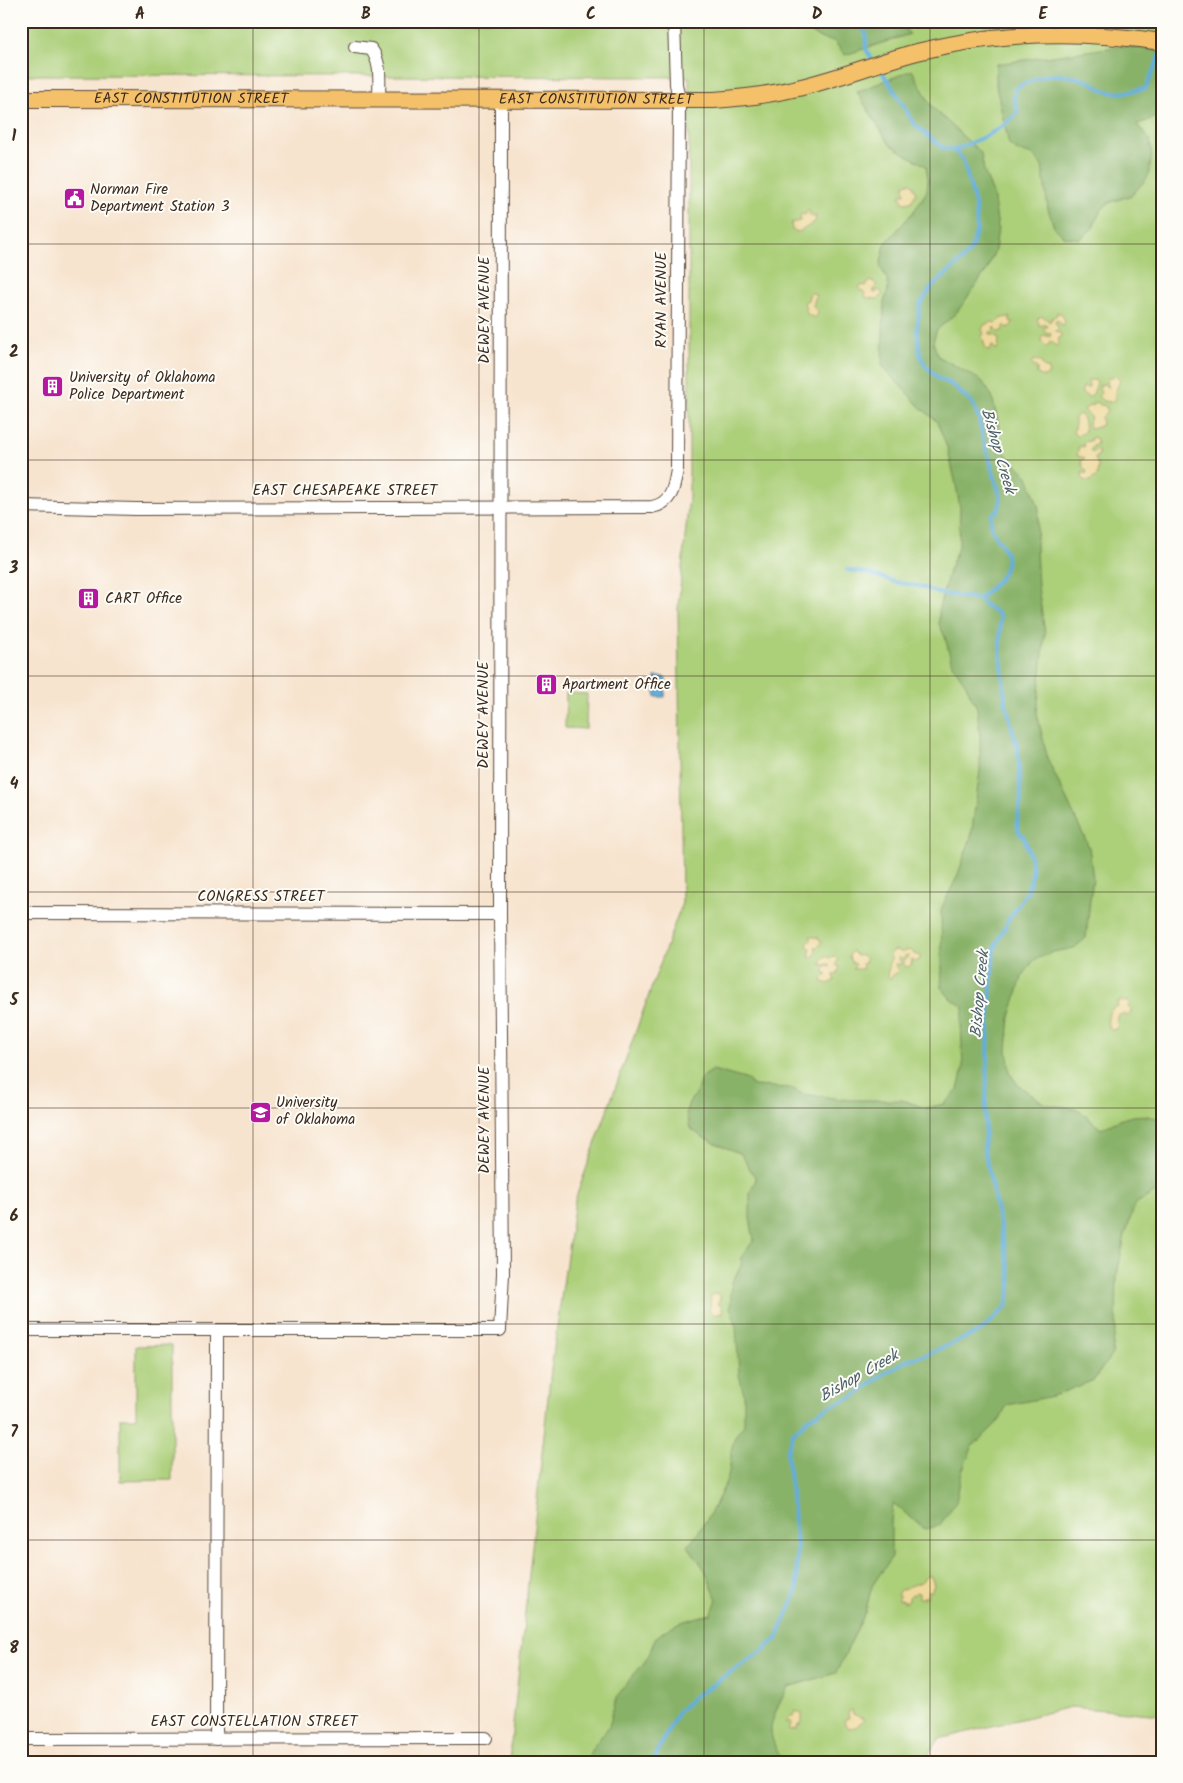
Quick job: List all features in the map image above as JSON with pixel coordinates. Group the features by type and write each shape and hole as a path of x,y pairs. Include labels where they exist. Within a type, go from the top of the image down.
{"main road":[{"name":"EAST CONSTITUTION STREET","path":"21,98 679,98 714,100 764,95 794,89 915,52 984,39 1040,33 1106,35 1159,41"}],"street":[{"name":"RYAN AVENUE","path":"667,500 671,494 676,470 679,98 676,84 674,21"},
{"path":"355,47 372,49 376,55 379,69 379,98"},
{"name":"DEWEY AVENUE","path":"217,1330 500,1330 502,1264 500,914 501,99"},
{"name":"EAST CHESAPEAKE STREET","path":"21,506 136,509 652,507 661,505 667,500"},
{"name":"CONGRESS STREET","path":"21,913 500,914"},
{"path":"21,1330 217,1330 216,1739"},
{"name":"EAST CONSTELLATION STREET","path":"21,1739 486,1738"}],"green space":[{"path":"21,21 1162,21 1162,1715 1070,1707 939,1739 923,1762 509,1762 551,1369 575,1200 682,903 678,609 689,497 689,77 21,75"},
{"path":"805,21 897,21 910,34 845,55 834,41 822,39 805,29"},
{"path":"1122,46 1162,51 1162,113 1150,120 1137,124 1150,140 1152,156 1148,177 1132,195 1109,203 1101,210 1092,229 1080,239 1064,237 1054,227 1048,209 1042,166 1033,155 1018,151 1009,145 996,86 996,64"},
{"path":"912,70 932,107 981,153 984,171 993,194 998,228 995,250 987,270 957,312 937,330 933,342 938,356 982,381 992,396 998,422 1000,448 1028,476 1039,509 1036,549 1038,587 1045,633 1037,713 1048,760 1089,847 1093,879 1086,938 1074,948 1053,952 1034,960 1022,977 1010,1017 1007,1049 1010,1073 1018,1085 1045,1104 1078,1109 1101,1129 1130,1117 1145,1116 1162,1120 1162,1190 1135,1204 1125,1235 1117,1275 1116,1324 1112,1354 1094,1380 1053,1396 1007,1405 1000,1420 973,1446 962,1471 956,1502 939,1526 925,1529 893,1503 891,1558 872,1586 865,1613 836,1673 788,1687 777,1709 772,1721 771,1732 774,1744 783,1762 588,1762 590,1752 609,1726 618,1696 646,1660 656,1638 663,1631 676,1624 711,1614 717,1600 705,1570 688,1546 705,1522 723,1488 729,1471 735,1438 744,1425 744,1394 739,1375 736,1325 730,1307 732,1282 741,1266 742,1256 754,1240 750,1218 750,1192 756,1179 741,1154 702,1137 690,1128 686,1112 689,1102 696,1094 701,1078 713,1070 748,1080 753,1086 791,1088 803,1094 850,1100 902,1100 926,1108 944,1104 958,1090 963,1068 961,1023 964,1007 951,999 941,987 941,909 957,877 971,837 980,770 980,732 977,708 965,683 952,664 945,637 939,624 939,608 949,571 959,545 960,508 948,450 937,422 921,408 882,366 884,303 888,281 880,266 885,244 914,211 927,191 928,179 926,166 890,145 857,92"},
{"path":"566,693 587,694 586,729 565,728"},
{"path":"172,1345 172,1480 120,1481 120,1418 136,1418 136,1346"}],"sand":[{"path":"912,183 916,193 911,202 904,203 900,196 905,194 904,185"},
{"path":"808,210 810,211 809,215 816,216 815,222 799,232 792,230 791,223 800,221 801,214 805,215"},
{"path":"870,281 874,282 877,286 873,289 873,292 876,293 878,290 882,292 878,299 866,298 865,293 859,289 861,285 866,286"},
{"path":"810,292 816,295 813,306 818,312 815,318 807,314 804,302 808,300"},
{"path":"1057,312 1062,314 1065,322 1063,327 1059,321 1056,320 1055,322 1059,329 1055,331 1061,334 1061,337 1056,346 1050,341 1047,346 1043,344 1041,338 1044,335 1050,337 1051,333 1045,332 1043,328 1047,327 1047,325 1040,326 1037,319 1042,316 1050,322 1057,315"},
{"path":"1010,317 1010,321 1013,322 1010,327 1007,328 1005,325 1002,331 998,332 995,327 994,331 990,332 990,335 995,335 999,338 998,349 995,349 992,345 990,350 986,349 982,337 984,325 992,322 996,323 1002,318"},
{"path":"1033,360 1041,362 1043,367 1049,369 1048,375 1044,377 1037,374 1037,368 1031,364"},
{"path":"1114,376 1120,381 1115,392 1115,399 1111,402 1103,401 1098,396 1101,393 1100,385 1105,384 1108,388 1106,380"},
{"path":"1088,380 1095,380 1097,383 1093,394 1089,397 1081,393 1084,386 1086,388 1089,387"},
{"path":"1097,402 1100,405 1106,406 1107,411 1101,417 1102,425 1092,429 1089,428 1088,423 1091,418 1084,410"},
{"path":"1079,414 1083,419 1085,431 1076,435 1073,433 1075,418"},
{"path":"1092,437 1096,438 1097,444 1090,451 1093,453 1097,449 1099,454 1095,459 1098,465 1097,476 1090,481 1085,481 1082,477 1082,472 1086,474 1087,471 1081,461 1085,458 1077,456 1079,446 1084,447 1083,442 1090,441"},
{"path":"810,936 819,938 822,944 815,947 816,953 813,957 809,957 811,948 807,944 811,940"},
{"path":"896,950 902,952 912,951 920,956 920,959 916,962 912,960 911,965 908,967 904,966 904,962 909,956 906,955 902,960 899,957 900,965 896,963 895,965 898,970 897,973 890,979 887,974 888,964 892,959 890,957 891,952"},
{"path":"852,951 857,956 862,955 866,959 865,963 862,964 863,969 853,969 856,964 851,962 849,956"},
{"path":"826,956 830,958 836,957 838,960 836,965 840,967 837,974 834,974 834,981 828,984 823,982 822,978 828,974 824,972 824,969 826,966 830,967 830,964 821,965 822,960"},
{"path":"1120,999 1123,1002 1130,1003 1128,1007 1132,1011 1127,1017 1125,1014 1118,1015 1116,1022 1118,1025 1116,1029 1112,1030 1108,1025 1108,1018 1112,1009 1118,1006 1117,1002 1120,1002"},
{"path":"719,1293 720,1299 717,1304 720,1304 723,1312 715,1315 710,1312 709,1307 711,1306 711,1295"},
{"path":"927,1576 931,1576 934,1585 931,1592 928,1590 927,1597 919,1598 919,1593 916,1592 909,1597 909,1601 904,1603 904,1601 897,1599 900,1596 897,1595 900,1590 921,1582"},
{"path":"852,1710 853,1714 864,1719 856,1727 848,1728 844,1723 846,1718 849,1718 848,1713"},
{"path":"795,1711 802,1713 802,1722 798,1725 797,1729 789,1730 792,1721 787,1722 787,1720 790,1716 793,1716"}],"water":[{"path":"655,677 664,677 666,679 665,697 656,697 654,688"}],"waterway":[{"name":"Bishop Creek","path":"861,21 866,35 866,49 872,60"},
{"path":"954,150 988,135 1011,119 1018,112 1014,98 1016,88 1025,83 1043,77 1061,75 1080,78 1116,93 1146,88 1162,50"},
{"name":"Bishop Creek","path":"654,1762 660,1746 678,1712 694,1697 777,1639 797,1591 797,1546 787,1452 793,1433 809,1418 830,1406 853,1397 889,1370 907,1360 928,1354 981,1331 1007,1306 1011,1284 984,1149 991,982 994,950 1007,922 1027,892 1032,874 1032,865 1024,837 1019,832 1017,822 1021,800 1018,750 1005,700 1000,647 1000,615 979,599 999,580 1006,563 1004,549 996,537 991,523 992,514 998,511 1001,499 979,419 973,404 950,383 939,379 924,364 920,354 917,330 920,304 932,287 971,250 977,229 975,204 963,160 954,150 943,148 915,125 879,68"},
{"path":"847,570 923,587 938,593 979,599"}],"place":[{"name":"Norman Fire Department Station 3","path":"74,199"},
{"name":"University of Oklahoma Police Department","path":"53,387"},
{"name":"CART Office","path":"89,599"},
{"name":"Apartment Office","path":"546,685"},
{"name":"University of Oklahoma","path":"260,1112"}]}
